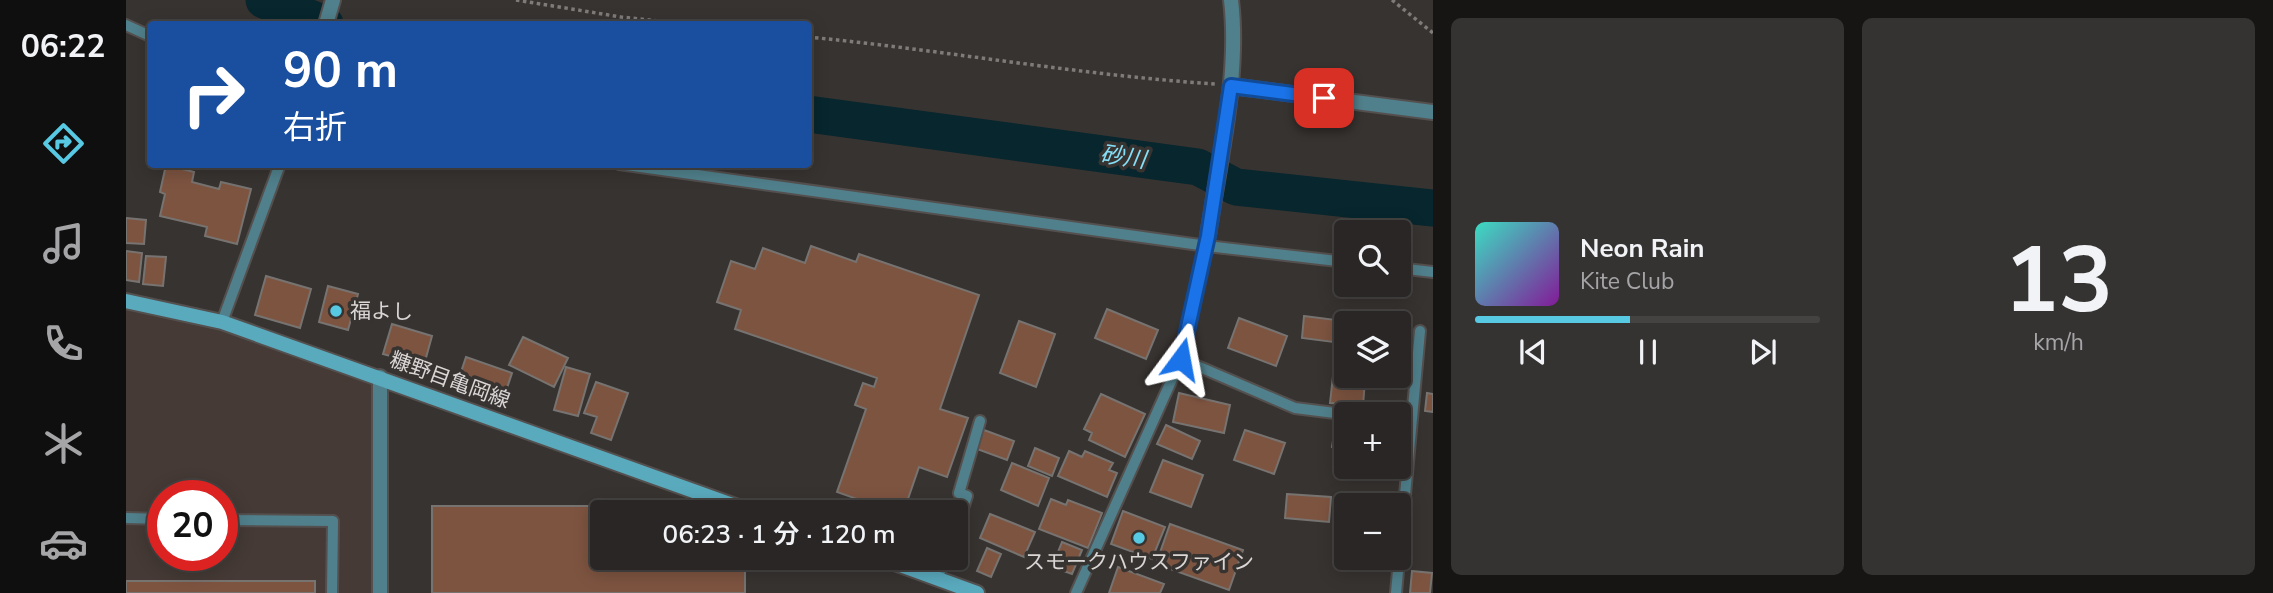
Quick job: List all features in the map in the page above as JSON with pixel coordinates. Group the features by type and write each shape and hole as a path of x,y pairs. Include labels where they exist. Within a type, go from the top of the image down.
{"main road":[{"name":"糠野目亀岡線","path":"126,301 222,322 719,500"},
{"path":"913,570 977,593"}],"street":[{"path":"327,21 333,0"},
{"path":"1208,241 1230,91 1234,45 1231,0"},
{"path":"1230,91 1433,113"},
{"path":"380,377 380,593"}],"lane":[{"path":"126,25 147,35"},
{"path":"222,322 279,168"},
{"path":"650,168 1208,241 1334,260"},
{"path":"1076,593 1181,359 1208,241"},
{"path":"1411,269 1433,272"},
{"path":"1396,593 1420,331"},
{"path":"1181,359 1295,408 1334,413"},
{"path":"966,500 967,496 959,493 980,421"},
{"path":"126,518 147,519"},
{"path":"238,520 332,521 332,593"},
{"path":"937,579 940,570"}],"path":[{"path":"516,0 654,21"},
{"path":"1392,0 1433,33"},
{"path":"812,37 893,45 1230,91"}],"shaded area":[{"path":"126,301 222,322 380,377 380,593 126,593"}],"building":[{"path":"165,168 194,172 192,182 219,189 221,182 251,189 237,244 205,236 207,227 160,216 165,194 160,192"},
{"path":"126,218 146,220 144,244 126,243"},
{"path":"811,246 856,262 859,254 979,295 940,409 968,418 947,477 919,467 908,499 911,500 859,500 837,492 866,409 855,405 863,383 874,387 877,378 735,329 741,310 717,302 731,261 755,269 763,248 805,263"},
{"path":"126,251 142,253 139,282 126,280"},
{"path":"146,256 166,257 163,286 143,284"},
{"path":"266,276 311,289 300,328 255,315"},
{"path":"328,286 358,294 348,330 319,322"},
{"path":"1107,309 1158,330 1146,359 1095,338"},
{"path":"1304,316 1334,320 1334,342 1302,338"},
{"path":"1239,318 1287,336 1276,366 1228,348"},
{"path":"1019,321 1055,334 1036,387 1000,373"},
{"path":"392,324 432,336 424,365 383,354"},
{"path":"523,337 568,358 554,387 509,365"},
{"path":"466,357 512,373 504,397 458,381"},
{"path":"566,367 590,374 578,416 554,410"},
{"path":"1333,376 1334,388 1364,388 1363,402 1330,403"},
{"path":"596,382 628,393 611,440 591,433 597,417 584,413"},
{"path":"1179,393 1230,405 1224,433 1173,422"},
{"path":"1427,393 1433,394 1433,412 1425,411"},
{"path":"1101,394 1145,414 1125,457 1089,440 1092,433 1084,429"},
{"path":"1166,425 1200,441 1192,459 1157,444"},
{"path":"984,430 1014,441 1007,460 977,449"},
{"path":"1245,430 1285,443 1274,474 1234,460"},
{"path":"1035,448 1059,458 1052,476 1028,466"},
{"path":"1069,451 1082,457 1085,451 1113,463 1109,470 1117,473 1107,497 1058,476"},
{"path":"1163,460 1203,475 1191,507 1150,492"},
{"path":"1012,463 1049,478 1038,506 1001,490"},
{"path":"1287,494 1331,497 1329,522 1285,518"},
{"path":"1051,499 1066,505 1068,500 1102,513 1088,548 1039,529"},
{"path":"432,506 590,506 590,570 745,570 745,593 432,593"},
{"path":"1123,511 1165,527 1152,559 1111,544"},
{"path":"990,514 1035,532 1024,557 980,538"},
{"path":"1170,524 1243,550 1229,590 1156,564"},
{"path":"1062,542 1082,550 1072,574 1052,567"},
{"path":"987,548 1001,554 991,577 977,571"},
{"path":"1118,567 1164,584 1160,593 1109,593"},
{"path":"1412,571 1432,573 1430,593 1410,593"},
{"path":"126,581 315,581 315,593 126,593"}],"waterway":[{"name":"砂川","path":"264,0 317,21"},
{"name":"砂川","path":"812,115 1198,167 1236,187 1433,208"}],"place":[{"name":"福よし","path":"336,311"},
{"name":"スモークハウスファイン","path":"1139,538"}],"route":[{"path":"1181,359 1208,236 1231,86 1324,98"}]}
